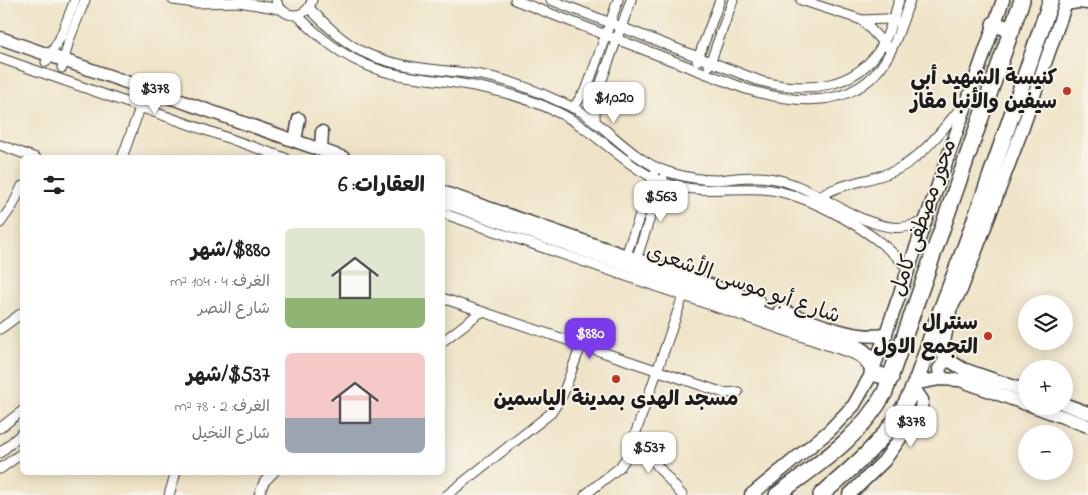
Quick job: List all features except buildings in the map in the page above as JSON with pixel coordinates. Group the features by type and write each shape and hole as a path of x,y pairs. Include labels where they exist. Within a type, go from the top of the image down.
{"main road":[{"name":"محور مصطفى كامل","path":"777,495 848,441 878,405 891,378 1022,0"},
{"path":"822,495 858,463 883,436 900,413 915,386 936,321 1061,1"},
{"path":"994,24 1012,30"},
{"path":"872,373 891,378"}],"street":[{"path":"48,58 57,44 75,0"},
{"path":"64,64 69,40 85,0"},
{"path":"173,0 195,3 239,2 280,9 288,14 297,15 306,12 311,4 338,35 361,51 408,66 477,74 533,90 573,108 623,146 665,171 701,179 750,176 770,178 785,182 818,200 892,228 925,222"},
{"path":"276,0 280,9"},
{"path":"551,0 699,56 746,76 774,85 799,88 818,87 841,82 854,75 872,60 883,44 899,0"},
{"path":"573,108 587,88 618,0"},
{"path":"595,123 595,100 631,0"},
{"path":"694,69 720,0"},
{"path":"707,73 733,0"},
{"path":"801,0 862,20 893,20 902,23"},
{"path":"520,1 746,89 777,98 807,100 830,99 844,95 866,82 881,67 891,50 910,0"},
{"path":"751,495 829,431 854,405 872,373 1002,0"},
{"path":"1061,1 1087,2"},
{"path":"297,15 320,38 336,50 372,68 405,77 453,82 494,90 557,112 583,127 652,178 662,182 693,189 772,190 818,200 897,255 908,270"},
{"path":"862,20 883,44 891,50"},
{"path":"0,38 64,64 320,153"},
{"path":"950,361 944,342 950,311 961,290 1023,127 1044,44"},
{"path":"0,46 48,58"},
{"path":"0,58 277,155"},
{"path":"818,200 834,190 881,176 909,163 939,134 966,102"},
{"path":"123,155 140,108"},
{"path":"295,140 299,119"},
{"path":"225,120 255,121 320,153"},
{"path":"320,153 322,132"},
{"path":"0,145 28,155"},
{"path":"629,261 656,167"},
{"path":"629,261 665,171"},
{"path":"0,223 13,205 20,190"},
{"name":"شارع أبو موسى الأشعرى","path":"445,192 462,194 518,214 629,261 857,346 863,349 872,359 872,373"},
{"name":"شارع أبو موسى الأشعرى","path":"445,202 846,332 865,336 886,335"},
{"path":"445,214 853,354 862,358 872,373"},
{"path":"585,495 620,466 628,454 683,296"},
{"path":"445,299 724,393 738,392"},
{"path":"936,321 950,311"},
{"path":"445,340 481,312"},
{"path":"0,330 20,314"},
{"path":"930,340 950,361 963,369 1018,388"},
{"path":"447,495 551,412 563,394 581,345"},
{"path":"943,378 939,371 940,366 944,362 950,361"},
{"path":"850,495 884,461 921,409 922,400 915,386 943,378 960,380 1018,401"},
{"path":"1073,407 1088,413"},
{"path":"0,428 20,413"},
{"path":"1058,415 1088,426"},
{"path":"0,453 20,435"},
{"path":"634,438 682,495"},
{"path":"0,469 20,454"},
{"path":"169,495 175,475"},
{"path":"259,495 264,482 271,475"}],"place":[{"name":"كنيسة الشهيد أبي سيفين والأنبا مقار","path":"1067,91"},
{"name":"سنترال التجمع الاول","path":"988,336"},
{"name":"مسجد الهدى بمدينة الياسمين","path":"616,379"}]}
